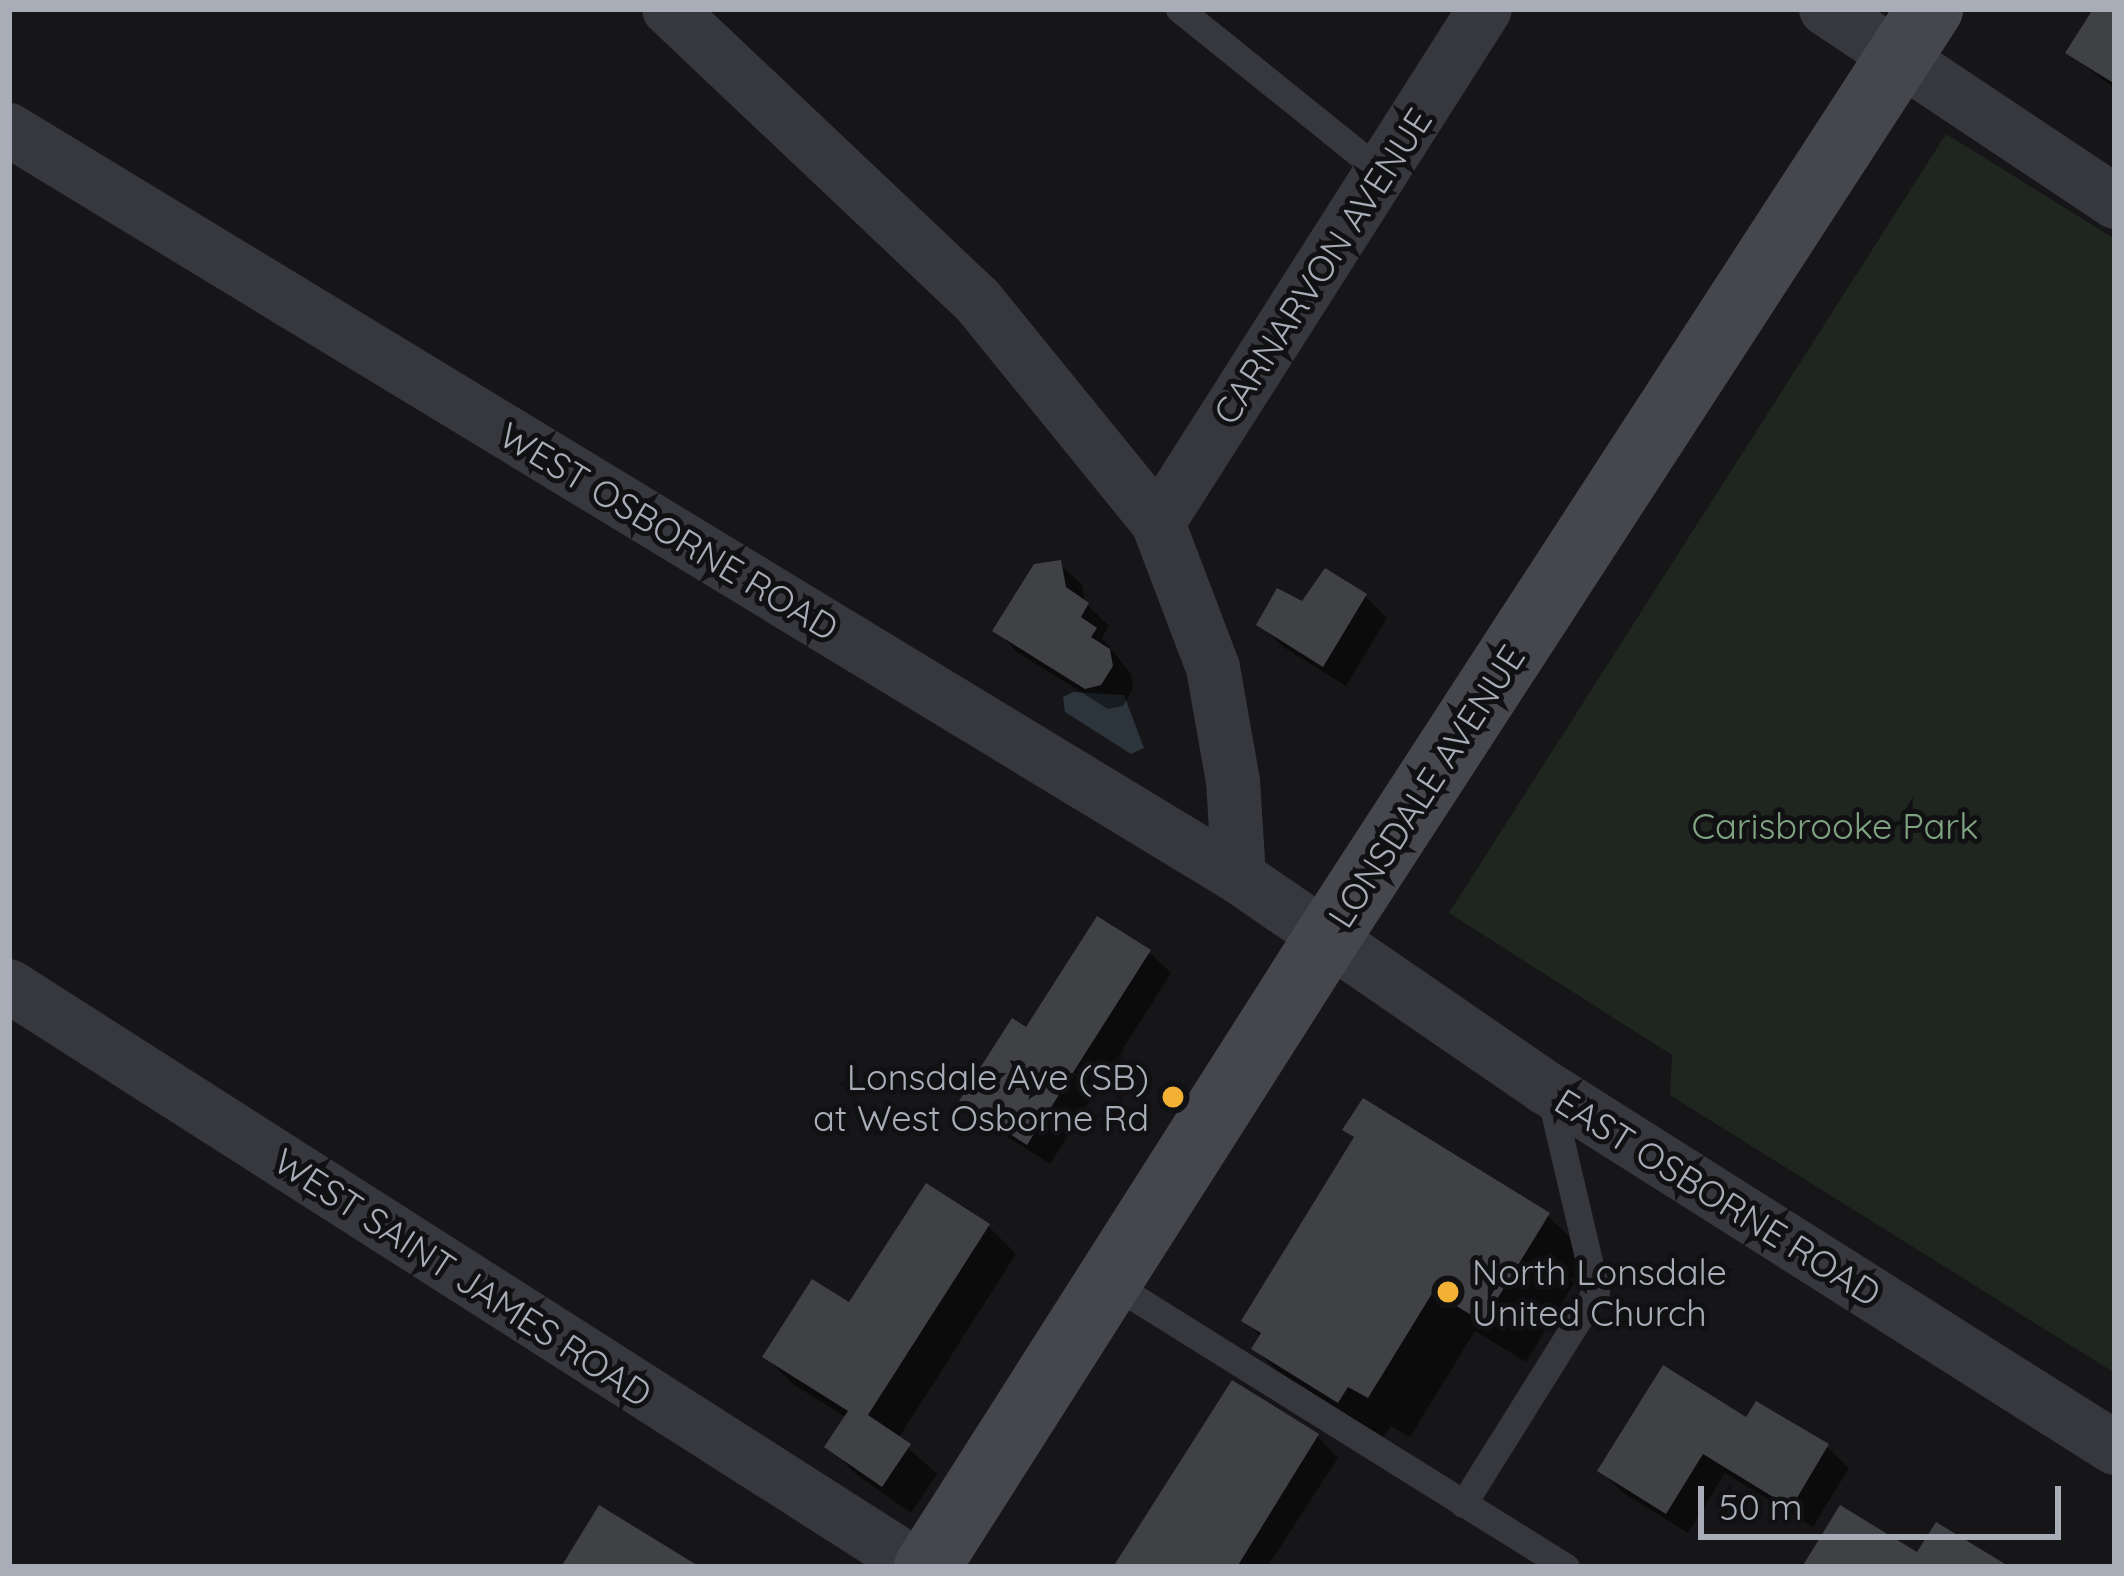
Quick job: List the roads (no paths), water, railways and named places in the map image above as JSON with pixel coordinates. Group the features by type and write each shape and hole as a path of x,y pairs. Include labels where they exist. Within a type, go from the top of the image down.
{"street":[{"path":"669,9 977,300 1158,523 1213,668 1233,781 1239,878"},
{"name":"CARNARVON AVENUE","path":"1158,523 1486,9"},
{"path":"1826,9 1915,34 2115,202"},
{"name":"LONSDALE AVENUE","path":"923,1567 1915,34"},
{"name":"WEST OSBORNE ROAD","path":"9,130 1239,878 1327,938"},
{"name":"EAST OSBORNE ROAD","path":"1327,938 1548,1089 2115,1448"},
{"name":"WEST SAINT JAMES ROAD","path":"9,986 923,1567"}],"lane":[{"path":"1179,9 1383,173"},
{"path":"1463,1504 1596,1291 1548,1089"},
{"path":"1108,1281 1566,1567"}],"place":[{"name":"Lonsdale Ave (SB) at West Osborne Rd","path":"1173,1097"},
{"name":"North Lonsdale United Church","path":"1448,1292"}],"park label":[{"name":"Carisbrooke Park","path":"1835,826"}]}
